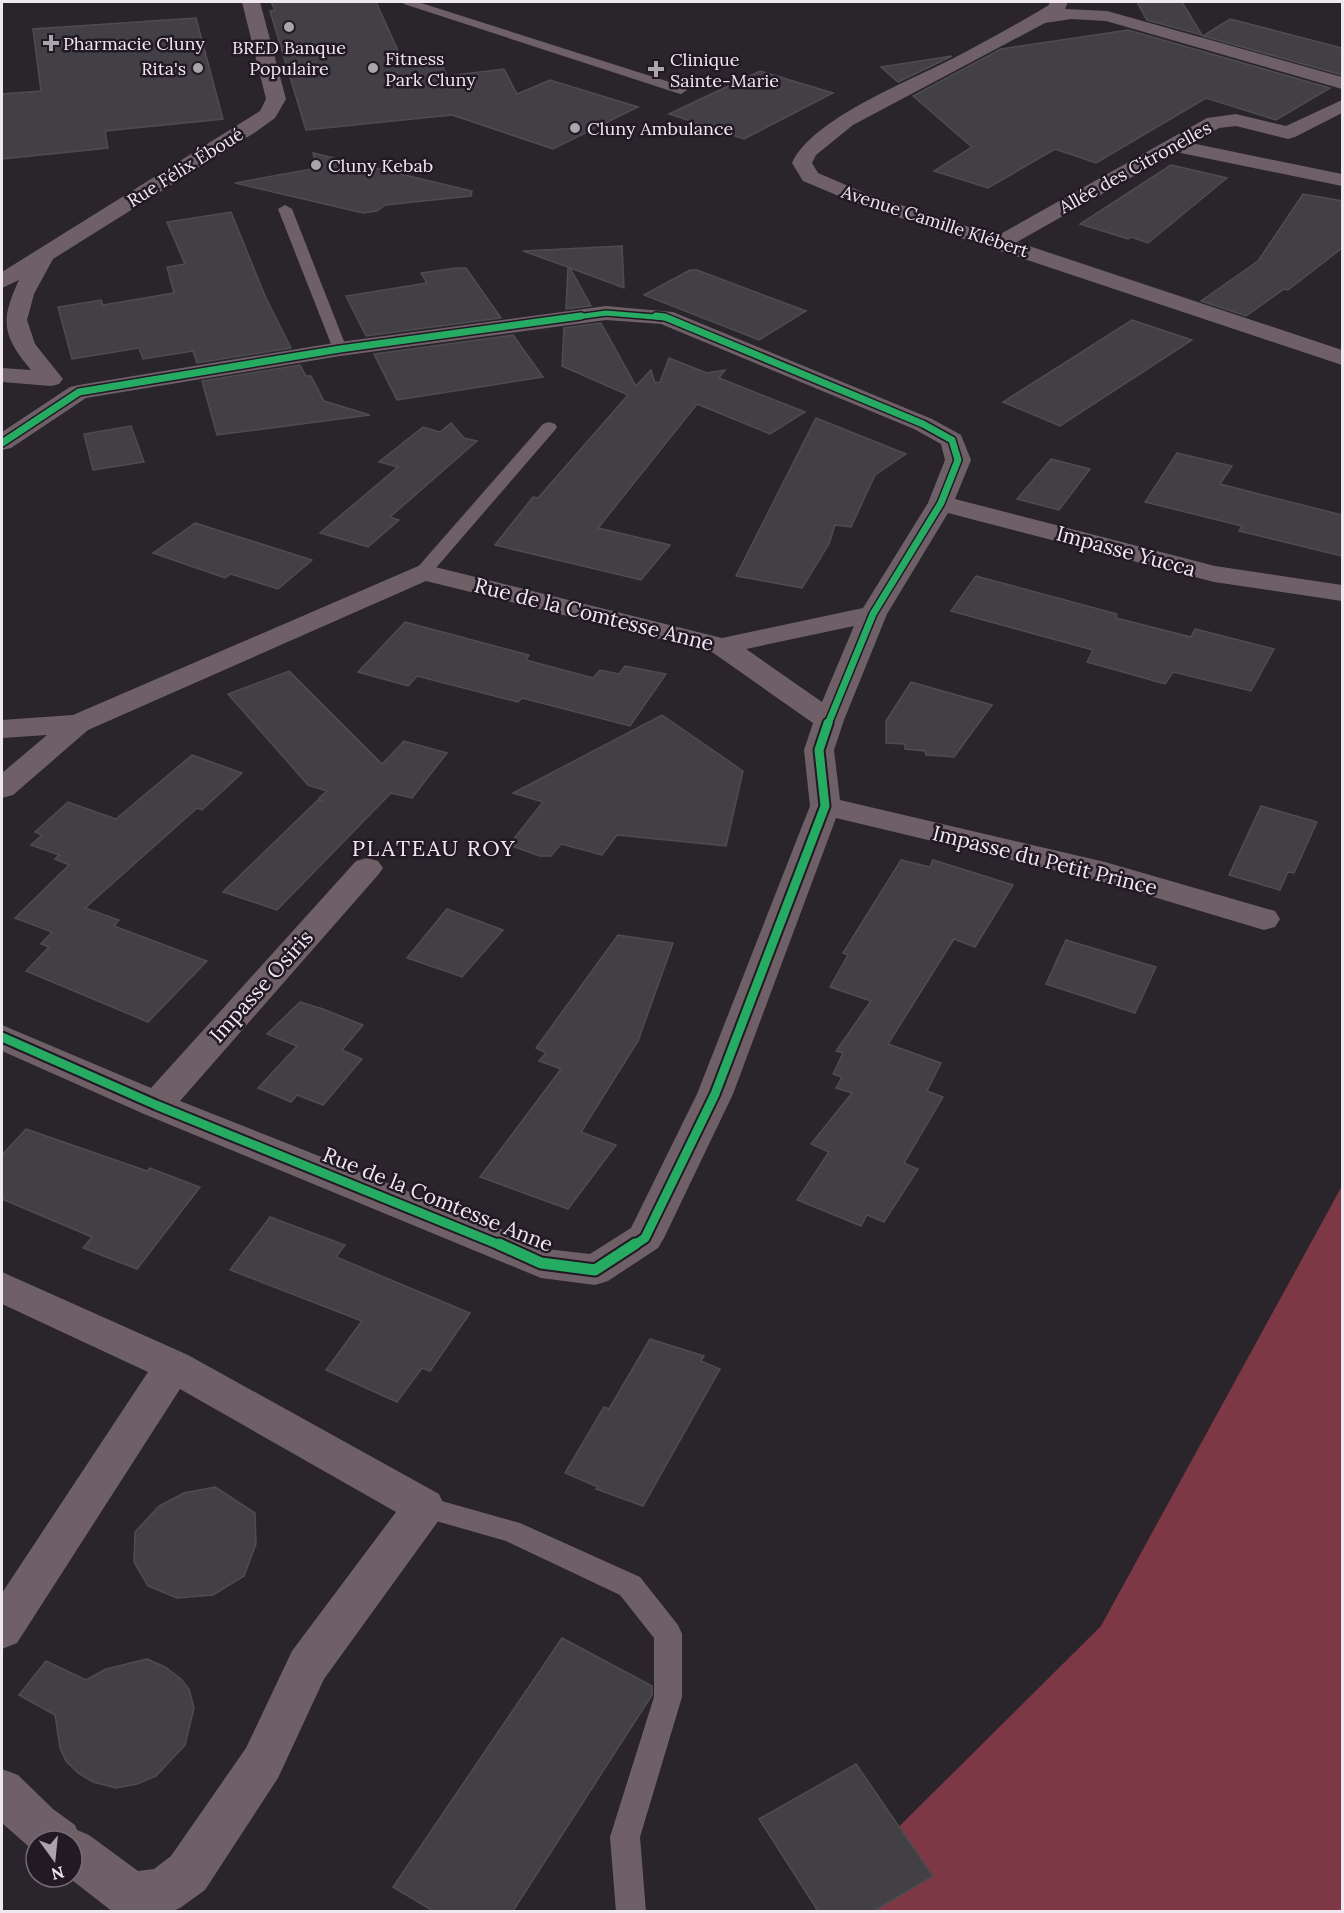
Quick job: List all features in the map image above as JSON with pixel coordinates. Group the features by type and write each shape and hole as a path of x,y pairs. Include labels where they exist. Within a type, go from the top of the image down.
{"street":[{"name":"Rue Félix Éboué","path":"2,281 268,114 276,99 251,2"},
{"name":"Avenue Camille Klébert","path":"1059,2 1057,8 1010,36 846,121 807,152 802,164 810,177 860,198 1342,358"},
{"name":"Avenue Camille Klébert","path":"1088,2 1091,7 1107,16"},
{"name":"Avenue Camille Klébert","path":"1039,18 1071,14 1107,16 1342,83"},
{"path":"1247,161 1288,133 1342,106"},
{"name":"Allée des Citronelles","path":"1000,243 1214,122 1236,120 1288,133"},
{"path":"1171,145 1342,180"},
{"path":"2,264 44,256"},
{"path":"44,256 16,304 15,325 24,348 51,379"},
{"path":"2,443 80,392 339,349 606,313 665,317 923,424 952,440 958,460 941,503 873,614 829,720"},
{"path":"2,354 80,392"},
{"path":"2,375 51,379"},
{"name":"Impasse Yucca","path":"941,503 1215,574 1313,591 1342,593"},
{"path":"2,788 78,724 423,572"},
{"name":"Rue de la Comtesse Anne","path":"2,1037 156,1105 465,1229 541,1263 595,1270 645,1238 715,1094 825,806 819,750 829,720 723,646 423,572"},
{"path":"723,646 873,614"},
{"path":"2,729 78,724"},
{"name":"Impasse du Petit Prince","path":"825,806 1105,873 1264,919"},
{"name":"Impasse Osiris","path":"156,1105 367,867"},
{"path":"2,1287 174,1366 424,1507 308,1665 262,1763 188,1873 163,1891 132,1896 84,1860"},
{"path":"2,1629 174,1366"},
{"path":"2,1791 42,1829"}],"lane":[{"path":"408,2 681,90"},
{"path":"285,209 339,349"},
{"path":"423,572 549,427"},
{"path":"424,1507 511,1532 630,1586 668,1634 668,1697 625,1837 631,1911"}],"shaded area":[{"path":"1342,1186 1342,1911 813,1912 1101,1626"}],"building":[{"path":"271,2 376,2 404,64 440,61 447,76 504,69 517,94 550,80 638,107 553,149 452,115 306,130 270,11 275,10"},
{"path":"1137,2 1182,2 1202,35 1147,20"},
{"path":"196,18 223,119 105,131 108,148 2,159 2,94 41,91 33,29"},
{"path":"1230,19 1342,48 1342,75 1203,36"},
{"path":"1128,30 1330,88 1276,120 1206,98 1096,163 1055,149 988,188 934,171 972,147 913,96 1001,49"},
{"path":"952,56 898,82 881,67"},
{"path":"760,71 833,93 744,139 669,114"},
{"path":"313,153 472,191 471,196 385,205 377,211 363,213 235,183 317,168"},
{"path":"1171,165 1227,178 1148,243 1080,224"},
{"path":"1303,194 1342,201 1342,248 1288,290 1284,289 1246,316 1201,301 1258,261"},
{"path":"231,212 265,296 291,348 197,363 193,351 143,359 139,348 72,359 58,307 101,300 103,305 174,293 167,267 185,264 167,222"},
{"path":"622,246 624,288 570,268 591,306 566,309 568,267 523,251"},
{"path":"466,268 501,318 366,336 346,296 427,283 421,273"},
{"path":"690,270 697,270 806,311 759,340 644,295"},
{"path":"1132,320 1192,340 1060,426 1003,402"},
{"path":"601,323 636,386 651,370 655,383 660,382 669,358 707,373 725,370 719,378 805,412 770,434 697,404 598,528 670,545 641,580 495,545 533,497 538,498 628,395 562,366 564,328"},
{"path":"513,335 543,377 397,400 374,354"},
{"path":"300,365 306,376 311,376 324,401 370,415 217,435 202,381"},
{"path":"816,418 906,454 875,475 851,527 835,525 829,544 802,588 736,576"},
{"path":"451,423 464,438 477,441 390,517 399,520 368,547 320,533 398,467 379,462 423,427 440,432"},
{"path":"131,426 144,462 93,470 84,434"},
{"path":"1177,453 1232,466 1220,484 1342,515 1342,556 1239,531 1242,526 1145,502"},
{"path":"1051,459 1090,469 1059,510 1017,499"},
{"path":"195,523 312,560 278,589 231,574 225,578 153,553"},
{"path":"976,576 1117,614 1116,618 1191,637 1195,629 1274,649 1251,691 1173,672 1165,684 1087,662 1093,650 951,611"},
{"path":"405,622 529,655 526,660 593,678 600,670 619,674 625,666 666,674 630,726 522,698 518,702 417,676 408,686 358,672"},
{"path":"289,671 382,764 404,741 447,753 412,798 391,793 277,910 223,892 318,800 323,802 319,798 327,791 308,785 228,694"},
{"path":"911,682 992,705 954,757 926,755 925,751 905,749 905,744 886,743 886,721"},
{"path":"662,715 743,771 726,846 617,835 602,855 561,844 551,856 540,856 509,845 543,802 513,793"},
{"path":"192,755 242,773 202,810 197,808 85,908 119,920 114,926 207,961 148,1022 26,971 49,947 41,944 52,932 15,918 69,865 55,859 59,855 31,845 42,835 35,832 68,802 116,819"},
{"path":"1261,806 1317,822 1294,873 1288,872 1280,890 1229,875"},
{"path":"901,860 930,867 933,860 1013,885 975,947 954,939 888,1044 941,1063 927,1091 943,1097 904,1163 918,1169 884,1222 867,1215 861,1226 797,1200 829,1152 811,1144 852,1093 836,1088 842,1077 833,1074 843,1053 836,1051 871,1001 830,987 848,955 843,953"},
{"path":"447,909 503,930 462,977 407,958"},
{"path":"618,935 673,943 638,1041 581,1132 616,1145 568,1209 480,1177 561,1069 539,1061 546,1053 536,1048"},
{"path":"1066,940 1156,967 1135,1013 1046,984"},
{"path":"300,1002 363,1025 342,1050 362,1059 323,1105 297,1095 291,1102 258,1088 297,1046 267,1034"},
{"path":"26,1129 147,1171 150,1168 200,1187 137,1269 83,1248 92,1237 2,1199 2,1155"},
{"path":"270,1217 345,1245 336,1257 470,1313 430,1371 422,1368 397,1402 326,1370 362,1321 230,1270"},
{"path":"650,1339 704,1356 701,1361 720,1369 643,1506 596,1489 598,1487 565,1473 604,1407 609,1409"},
{"path":"215,1487 255,1513 256,1544 244,1576 213,1595 177,1598 148,1586 134,1562 135,1532 159,1506 184,1493"},
{"path":"562,1638 652,1686 652,1695 513,1911 433,1911 393,1887"},
{"path":"147,1659 165,1667 181,1679 189,1689 194,1708 185,1745 156,1776 137,1784 116,1788 93,1782 78,1773 66,1761 60,1748 55,1715 19,1695 46,1661 86,1680 106,1669"},
{"path":"856,1764 933,1876 874,1911 818,1911 759,1819"}],"cycle path":[{"path":"2,443 79,392 340,349 606,313 665,317 923,424 952,440 958,460 941,503 873,614 829,720 819,750 825,806 715,1094 645,1238 595,1270 541,1263 465,1229 156,1105 2,1037"}],"place":[{"name":"BRED Banque Populaire","path":"289,27"},
{"name":"Pharmacie Cluny","path":"51,43"},
{"name":"Rita's","path":"198,68"},
{"name":"Fitness Park Cluny","path":"373,68"},
{"name":"Clinique Sainte-Marie","path":"656,69"},
{"name":"Cluny Ambulance","path":"575,128"},
{"name":"Cluny Kebab","path":"316,165"}],"district":[{"name":"PLATEAU ROY","path":"434,848"}]}
